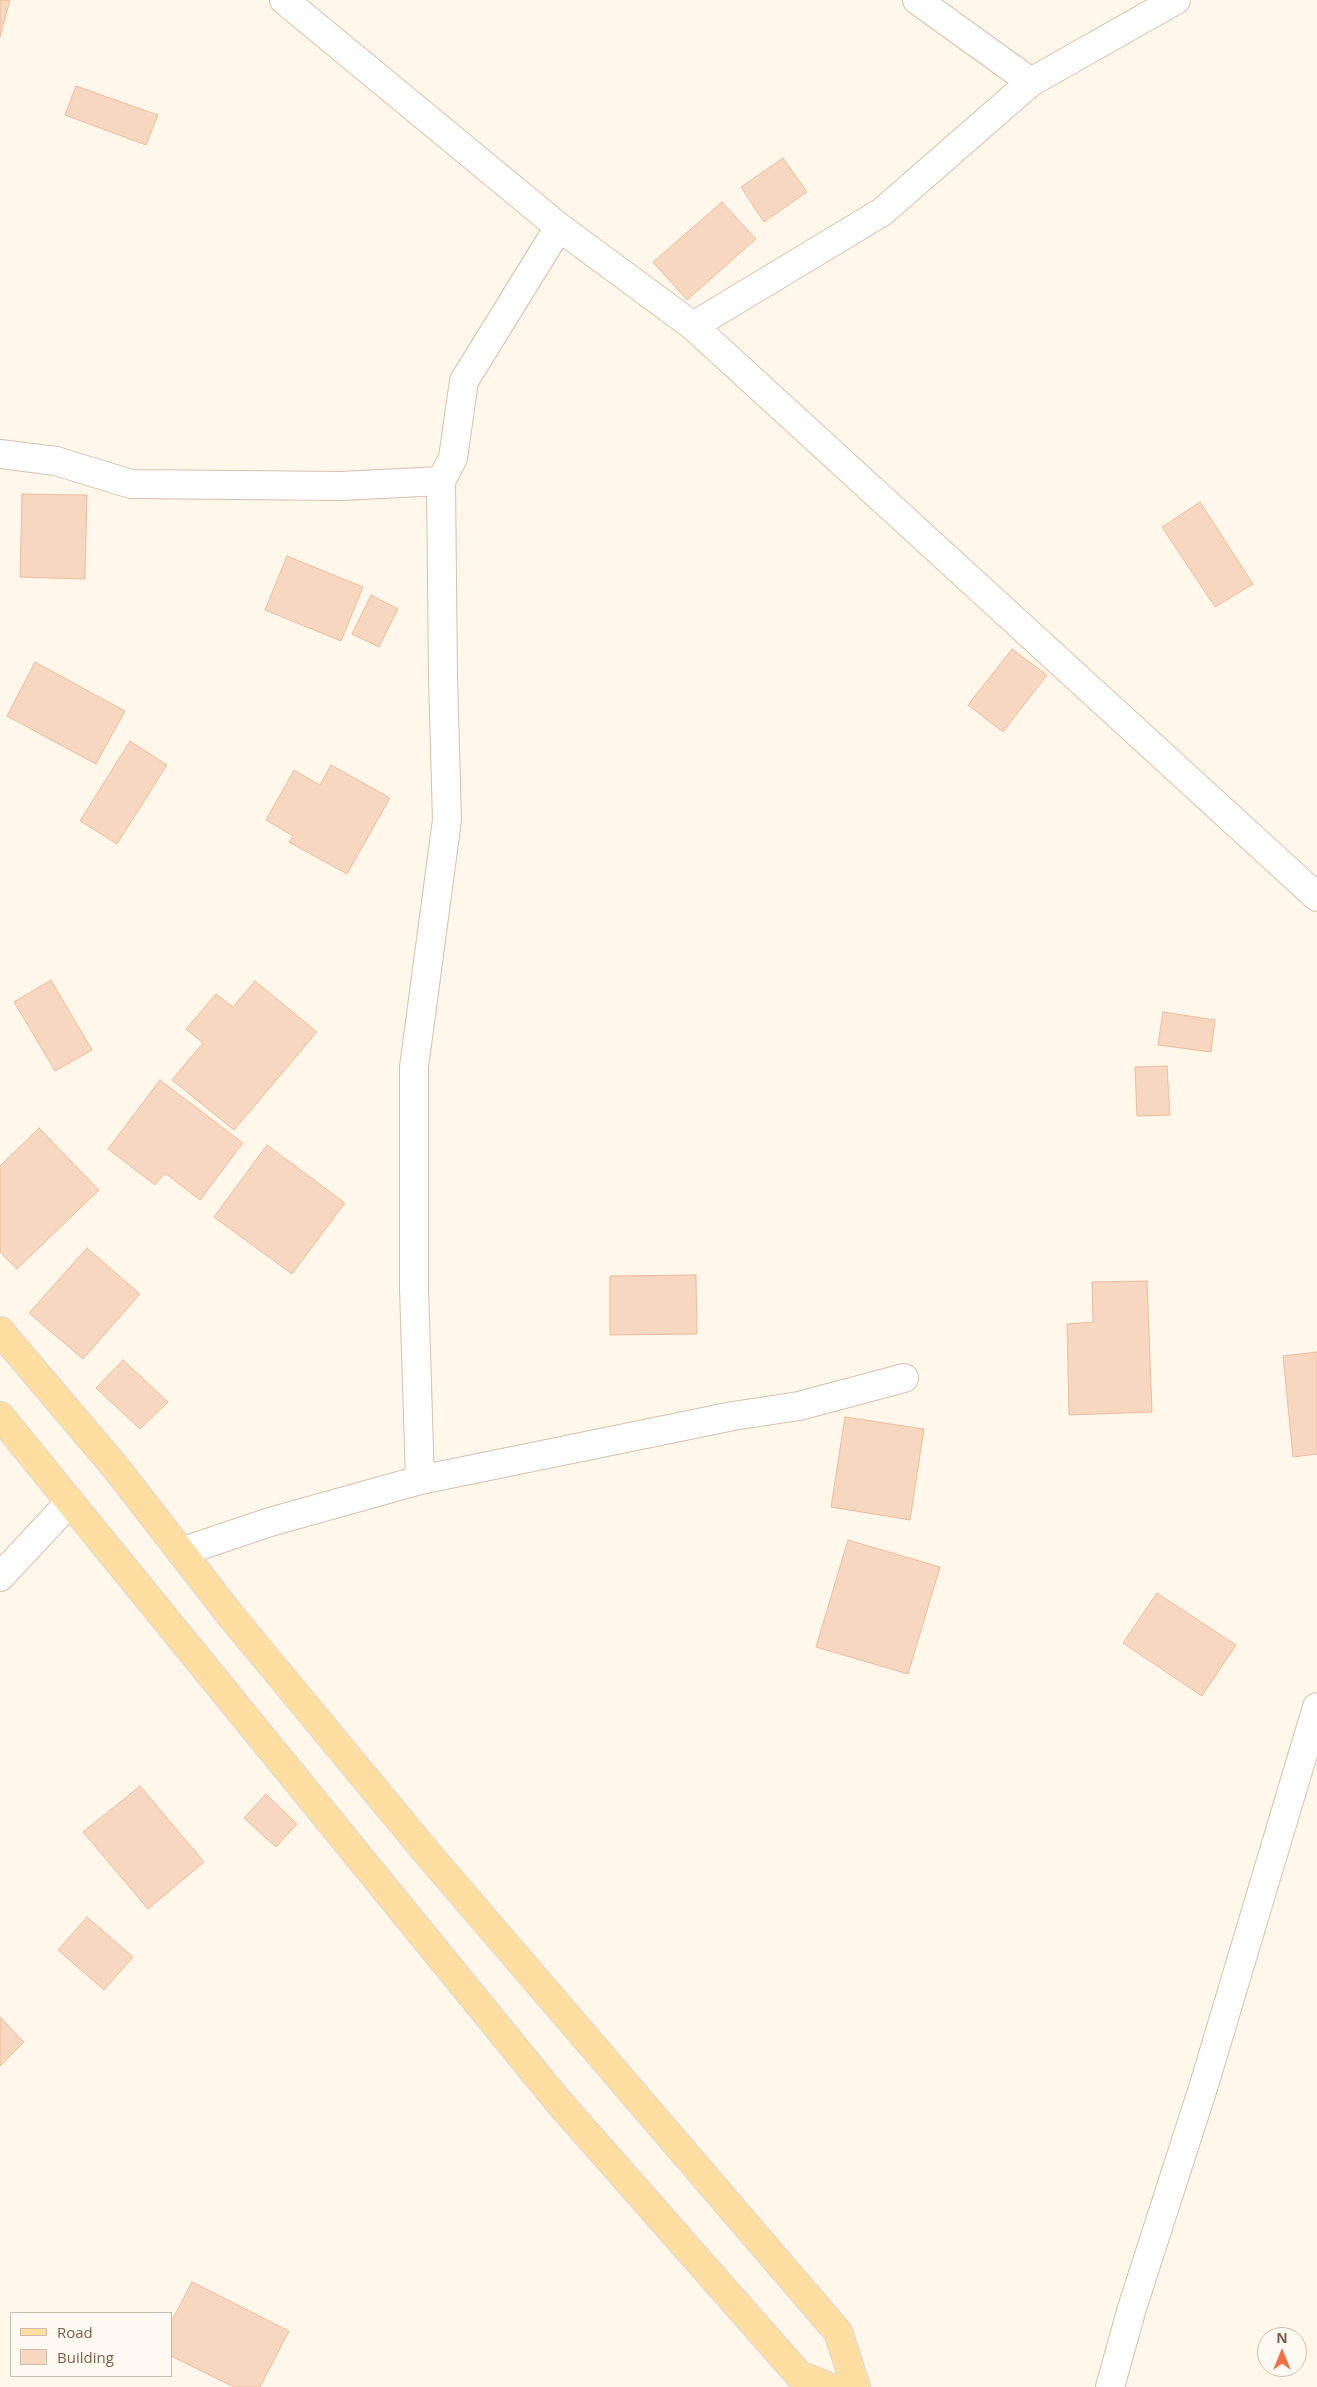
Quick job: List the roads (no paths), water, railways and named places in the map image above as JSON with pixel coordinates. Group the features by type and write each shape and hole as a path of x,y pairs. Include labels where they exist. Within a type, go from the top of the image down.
{"main road":[{"path":"0,1331 116,1468 180,1552 428,1854 838,2332 856,2387"},
{"path":"0,1416 557,2100 799,2375 829,2387"}],"street":[{"path":"284,0 559,228 693,326 1317,897"},
{"path":"917,0 1031,82"},
{"path":"693,326 882,212 1031,82 1176,0"},
{"path":"420,1480 414,1288 414,1067 447,820 441,481 453,458 464,381 559,228"},
{"path":"0,454 56,461 131,484 341,486 441,481"},
{"path":"180,1552 270,1522 420,1480 734,1416 799,1406 904,1378"},
{"path":"0,1577 70,1502"},
{"path":"1110,2387 1132,2308 1204,2086 1317,1707"}]}
